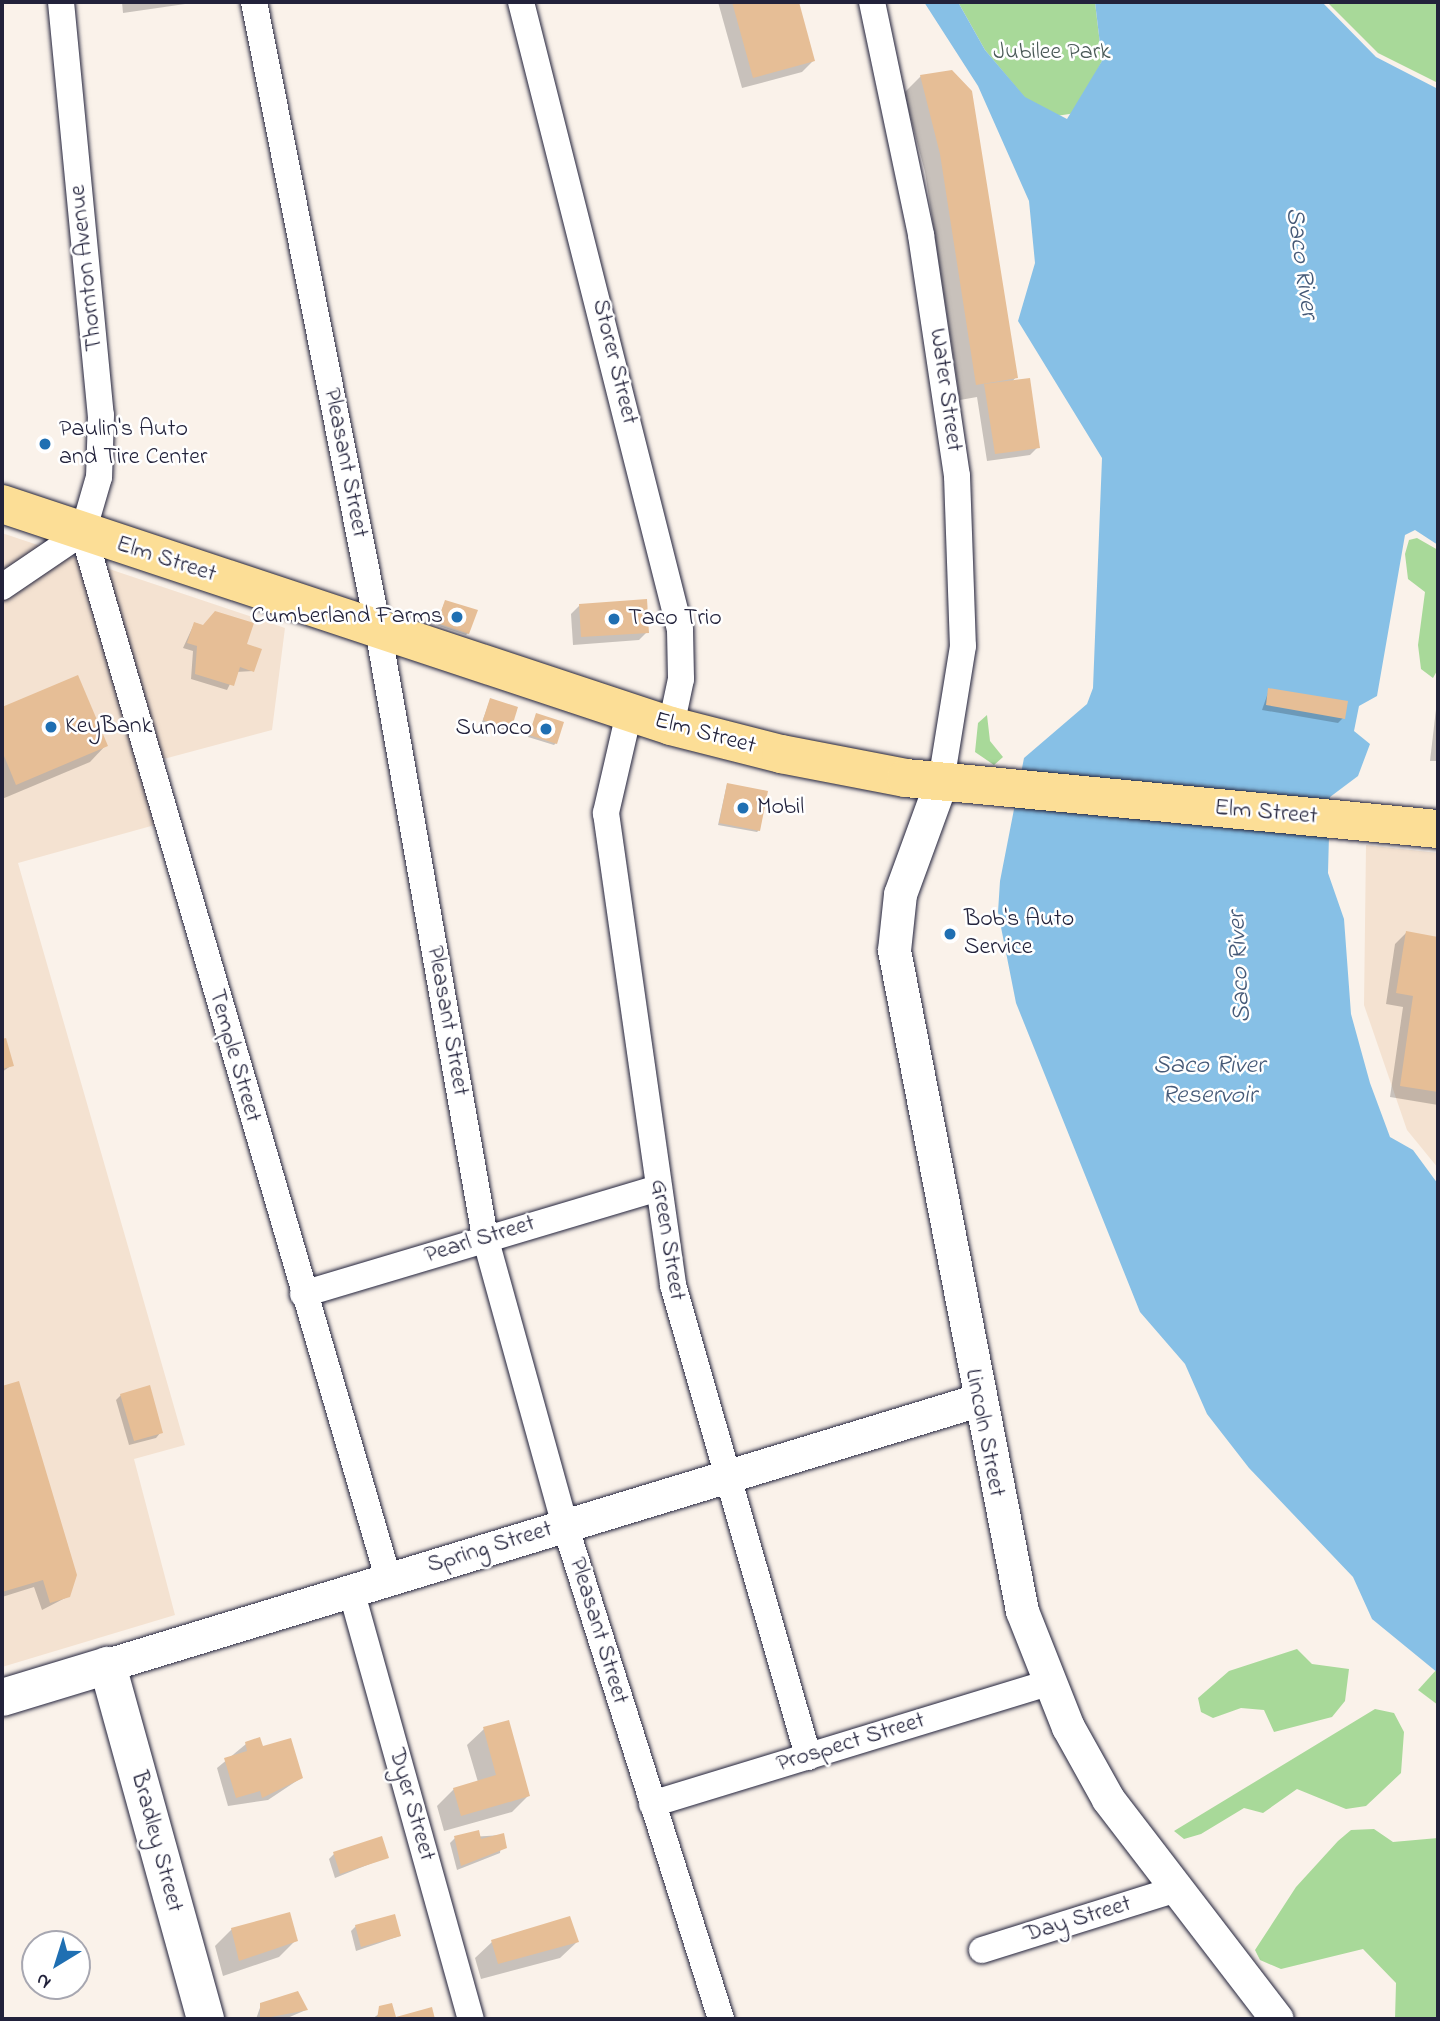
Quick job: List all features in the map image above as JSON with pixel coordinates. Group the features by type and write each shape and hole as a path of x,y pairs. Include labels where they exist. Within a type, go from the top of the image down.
{"main road":[{"name":"Elm Street","path":"2,504 629,713 781,754 941,782 1438,829"},
{"name":"Spring Street","path":"2,1697 107,1665"},
{"name":"Bradley Street","path":"107,1665 205,2019"}],"street":[{"name":"Thornton Avenue","path":"61,2 101,415 99,477 83,532"},
{"name":"Pleasant Street","path":"254,2 378,629 485,1237 565,1525 721,2019"},
{"name":"Storer Street","path":"521,2 680,630 681,679 671,726"},
{"name":"Water Street","path":"872,2 921,235 957,476 963,646 941,782"},
{"path":"2,587 83,532"},
{"name":"Temple Street","path":"83,532 303,1294 388,1578"},
{"name":"Green Street","path":"629,713 606,813 658,1188 678,1310 808,1757"},
{"name":"Lincoln Street","path":"941,782 903,884 894,950 1013,1575 1050,1682 1108,1799 1173,1890 1277,2019"},
{"name":"Pearl Street","path":"303,1294 485,1237 658,1188"},
{"name":"Spring Street","path":"107,1665 978,1399"},
{"name":"Dyer Street","path":"351,1590 471,2019"},
{"name":"Prospect Street","path":"652,1804 1050,1682"},
{"name":"Day Street","path":"982,1950 1173,1890"}],"shaded area":[{"path":"2,533 285,628 272,730 145,764 162,823 18,863 185,1445 134,1459 175,1615 2,1667"},
{"path":"1366,845 1438,853 1438,1168 1407,1130 1364,1005"}],"green space":[{"name":"Jubilee Park","path":"958,2 1095,2 1102,61 1076,113 1056,116 1025,98 985,50"},
{"path":"1327,2 1438,2 1438,83 1378,53"},
{"path":"1417,538 1438,550 1438,669 1433,678 1421,669 1418,645 1425,592 1408,579 1405,554 1409,540"},
{"path":"987,715 990,741 1003,757 994,765 975,752 978,723"},
{"path":"1297,1649 1312,1664 1349,1669 1345,1701 1332,1717 1274,1732 1264,1710 1241,1708 1213,1718 1201,1712 1198,1698 1229,1671"},
{"path":"1438,1668 1438,1705 1418,1690"},
{"path":"1375,1709 1394,1713 1404,1732 1401,1773 1366,1806 1346,1809 1297,1789 1263,1813 1244,1808 1201,1834 1184,1839 1174,1831"},
{"path":"1374,1829 1393,1842 1438,1838 1438,2019 1395,2019 1396,1983 1363,1949 1281,1969 1260,1960 1255,1950 1296,1887 1338,1841 1351,1830"}],"water":[{"path":"924,2 958,2 985,50 1025,97 1067,119 1102,61 1095,2 1322,2 1376,57 1438,89 1438,545 1415,530 1405,535 1377,696 1359,706 1354,731 1370,744 1358,776 1330,797 1328,873 1344,919 1351,1014 1370,1083 1390,1137 1413,1150 1438,1184 1438,1673 1372,1619 1353,1577 1249,1468 1207,1414 1185,1364 1140,1312 1016,1003 998,912 1000,881 1024,758 1087,704 1093,688 1102,458 1018,321 1035,263 1029,201 978,86"}],"building":[{"path":"732,2 799,2 815,61 753,78"},
{"path":"952,70 972,91 1018,378 976,385 940,154 920,75"},
{"path":"1030,378 1040,448 995,454 984,384"},
{"name":"Taco Trio","path":"647,599 649,633 581,637 579,604"},
{"name":"Cumberland Farms","path":"445,600 478,610 469,634 437,623"},
{"path":"215,611 254,623 247,644 262,649 254,672 240,667 234,686 195,674 197,646 187,643 194,622 203,625"},
{"name":"KeyBank","path":"78,675 108,746 16,785 2,751 2,707"},
{"path":"1268,688 1348,701 1345,719 1266,705"},
{"name":"Sunoco","path":"490,698 518,707 511,730 483,720"},
{"name":"Sunoco","path":"536,713 564,722 557,744 529,735"},
{"name":"Mobil","path":"727,783 768,791 760,831 719,823"},
{"path":"1406,931 1438,937 1438,1092 1400,1086 1413,996 1396,993"},
{"path":"6,1038 14,1066 2,1069 2,1039"},
{"path":"19,1381 77,1575 70,1597 50,1603 43,1580 2,1592 2,1386"},
{"path":"150,1385 163,1433 134,1441 120,1394"},
{"path":"509,1720 530,1796 461,1816 453,1788 496,1775 483,1727"},
{"path":"260,1737 263,1746 291,1738 303,1778 262,1798 260,1791 236,1798 224,1758 247,1751 245,1742"},
{"path":"479,1830 481,1839 504,1833 507,1848 461,1866 454,1836"},
{"path":"382,1836 389,1858 340,1874 333,1852"},
{"path":"290,1912 298,1941 239,1961 231,1928"},
{"path":"395,1914 401,1936 361,1947 355,1925"},
{"path":"570,1916 579,1942 498,1964 491,1940"},
{"path":"298,1991 308,2010 260,2019 260,2003"},
{"path":"392,2003 396,2017 432,2007 435,2019 377,2019 379,2006"}],"place":[{"name":"Paulin's Auto and Tire Center","path":"45,444"},
{"name":"Cumberland Farms","path":"457,617"},
{"name":"Taco Trio","path":"614,619"},
{"name":"KeyBank","path":"51,727"},
{"name":"Sunoco","path":"546,729"},
{"name":"Mobil","path":"743,808"},
{"name":"Bob's Auto Service","path":"950,934"}],"water label":[{"name":"Saco River","path":"1300,263"},
{"name":"Saco River","path":"1241,967"},
{"name":"Saco River Reservoir","path":"1209,1082"}]}
